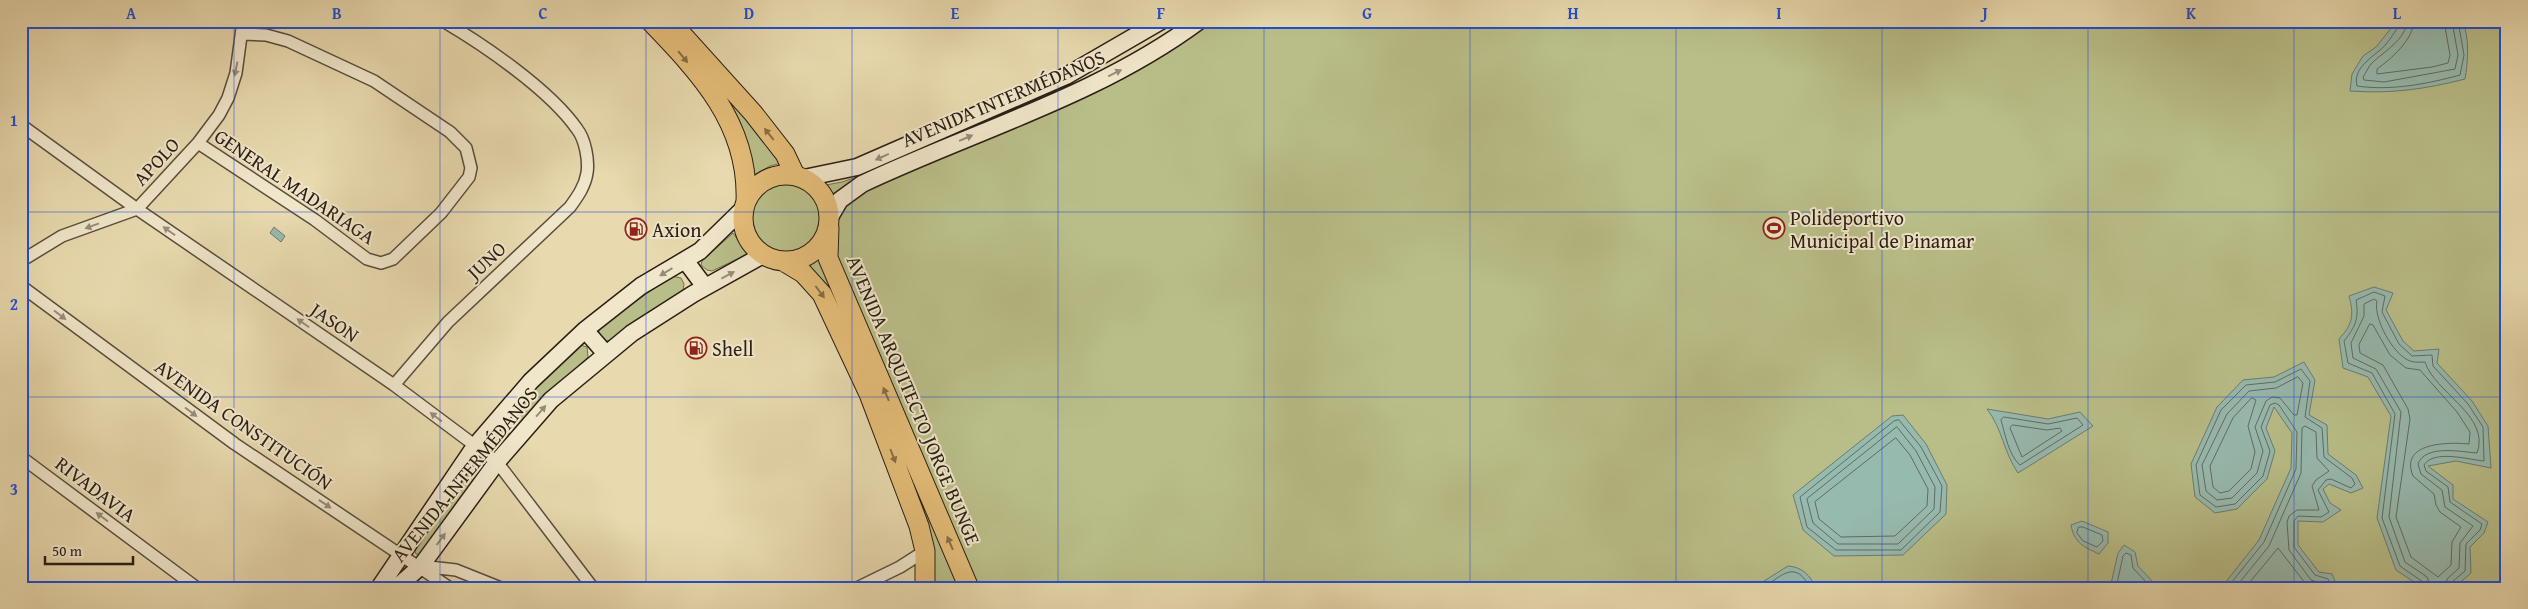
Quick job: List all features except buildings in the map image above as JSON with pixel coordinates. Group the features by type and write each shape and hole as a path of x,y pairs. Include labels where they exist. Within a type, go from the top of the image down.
{"main road":[{"path":"650,21 705,83 730,120 741,148 745,204 743,221 746,234 753,246 763,255 783,261 801,258 817,248 829,222 828,205 823,194 815,185 800,177 786,154 753,113 670,21"},
{"path":"745,204 754,188 766,179 780,175 800,177 857,167 1066,76 1161,21"},
{"name":"AVENIDA INTERMÉDANOS","path":"829,222 840,200 862,184 1075,93 1156,50 1199,21"},
{"name":"AVENIDA INTERMÉDANOS","path":"379,588 475,446 531,381 586,330 641,286 700,251 745,204"},
{"name":"AVENIDA ARQUITECTO JORGE BUNGE","path":"829,222 828,258 969,588"},
{"name":"AVENIDA INTERMÉDANOS","path":"396,588 421,566 497,462 551,400 632,333 705,287 763,255"},
{"path":"685,260 705,287"},
{"name":"AVENIDA ARQUITECTO JORGE BUNGE","path":"783,261 803,273 822,294 869,394 919,526 926,551 925,588"},
{"path":"586,330 606,354"}],"street":[{"name":"APOLO","path":"21,261 62,236 137,209 198,143 220,115 236,73 243,21"},
{"name":"JUNO","path":"394,386 448,322 570,207 584,186 587,156 578,130 559,109 520,74 468,36 443,21"},
{"name":"GENERAL MADARIAGA","path":"198,143 315,220 367,259 381,263 393,259 434,219 469,177 471,168 466,148 456,138 374,81 288,40 242,34"},
{"name":"JASON","path":"21,125 137,209 394,386 497,462 593,588"},
{"name":"AVENIDA CONSTITUCIÓN","path":"21,286 235,444 421,566 450,588"},
{"name":"RIVADAVIA","path":"21,456 197,588"},
{"path":"857,588 900,567 926,551"},
{"path":"421,566 456,570 501,588"}],"green space":[{"path":"1183,21 2507,21 2507,588 969,588 828,258 840,200 1172,42"},
{"path":"730,97 782,163 770,166 752,176 745,136 734,109 728,100"},
{"path":"872,172 844,187 833,198 826,185 842,182"},
{"path":"787,183 807,189 817,199 823,219 817,239 807,249 787,255 767,249 757,239 751,219 757,199 767,189"},
{"path":"733,233 748,254 712,271 707,270 701,265 702,261"},
{"path":"819,254 962,588 932,588 919,508 797,265 810,261"},
{"path":"672,276 681,278 684,284 683,291 614,340 605,341 599,335 599,329 603,324"},
{"path":"580,345 587,347 588,357 541,401 499,449 491,448 488,442 530,390"},
{"path":"484,458 486,464 420,555 416,554 414,549 479,459"}],"water":[{"path":"2397,21 2462,21 2467,41 2465,79 2408,90 2380,92 2350,91 2352,74 2363,56 2376,47"},
{"path":"274,227 285,236 281,242 270,233"},
{"path":"2374,287 2393,293 2386,310 2403,341 2414,351 2439,349 2437,363 2472,401 2488,426 2491,468 2456,461 2428,466 2453,485 2453,499 2488,522 2484,533 2470,547 2471,573 2456,586 2423,588 2396,570 2377,518 2391,416 2368,377 2343,368 2339,339 2350,324 2352,309 2349,296"},
{"path":"2304,362 2315,380 2309,415 2327,425 2328,454 2356,475 2363,488 2351,493 2329,484 2323,489 2330,503 2341,510 2323,522 2298,521 2298,545 2319,572 2332,574 2338,588 2221,588 2259,540 2291,468 2292,433 2274,407 2266,428 2275,451 2267,479 2237,509 2215,513 2195,497 2191,464 2217,407 2243,380 2274,377"},
{"path":"1987,409 2048,419 2080,412 2093,426 2018,473 2009,457 1996,424"},
{"path":"1903,415 1926,444 1947,485 1946,514 1903,555 1834,556 1803,530 1793,495 1892,416"},
{"path":"2082,521 2108,532 2108,543 2099,554 2080,544 2072,531 2071,525"},
{"path":"2124,545 2135,552 2138,566 2153,582 2152,588 2110,588 2118,553"},
{"path":"1788,566 1797,568 1805,573 1816,588 1753,588"}],"place":[{"name":"Polideportivo Municipal de Pinamar","path":"1774,228"},
{"name":"Axion","path":"636,229"},
{"name":"Shell","path":"696,348"}]}
